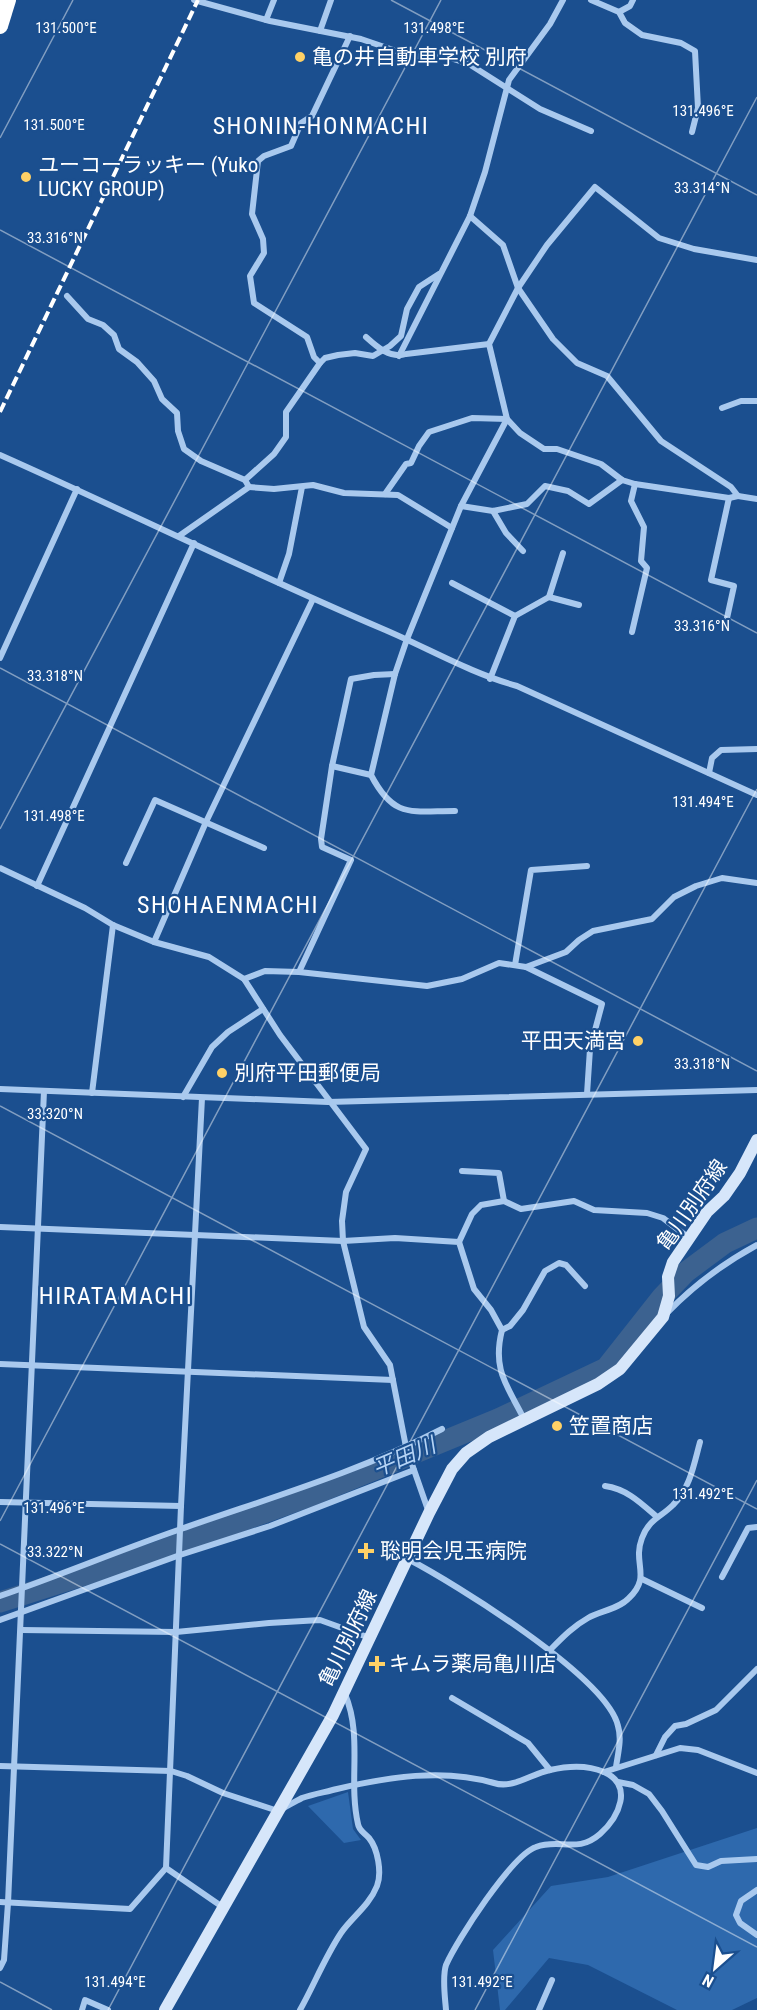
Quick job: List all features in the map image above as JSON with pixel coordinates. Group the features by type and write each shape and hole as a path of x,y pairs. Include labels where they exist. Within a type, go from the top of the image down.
{"highway":[{"path":"0,26 8,0"}],"main road":[{"name":"亀川別府線","path":"165,2010 344,1692 452,1469 466,1453 523,1416 598,1384 620,1369 663,1317 669,1296 668,1277 673,1262 707,1212 724,1196 740,1173 757,1140"}],"street":[{"path":"194,0 266,20 350,36 411,56 447,57 469,64 540,109 591,131"},
{"path":"266,20 274,0"},
{"path":"320,31 331,0"},
{"path":"399,356 470,216 485,172 509,80 550,24 563,0"},
{"path":"591,0 619,12 626,23 642,35 681,43 695,51 698,108 692,132"},
{"path":"619,12 630,6 633,0"},
{"path":"320,363 314,357 307,337 254,303 250,276 264,253 263,239 252,214 254,189 258,161 264,156 291,146 301,123 312,116 350,36"},
{"path":"757,260 694,249 659,238 595,187 547,245 518,288 489,344 507,419 520,433 544,449 557,448 601,464 622,480 635,484 729,498 738,496 757,499"},
{"path":"470,216 503,244 518,288 554,339 577,363 607,376 662,441 731,487 738,496"},
{"path":"245,480 274,454 286,437 285,412 320,363 326,358 338,355 355,353 373,356 382,351 401,336 407,309 419,287 439,274"},
{"path":"68,296 88,319 103,325 114,335 118,349 137,362 154,381 162,399 177,413 178,431 184,448 201,461 245,480 249,487"},
{"path":"366,337 382,351 399,356 489,344"},
{"path":"723,408 741,401 757,401"},
{"path":"385,494 406,464 411,463 429,432 472,418 507,419"},
{"path":"455,811 407,811 390,803 379,791 371,775 395,674 407,639 461,506 507,419"},
{"path":"0,455 313,599 407,639 490,679 517,686 757,795"},
{"path":"461,506 493,511 527,504 545,486 568,491 589,504 622,480"},
{"path":"632,632 647,568 641,561 644,526 632,501 635,484"},
{"path":"179,536 249,487 274,489 313,485 344,493 398,495 452,528"},
{"path":"279,583 289,554 302,487"},
{"path":"0,658 77,489"},
{"path":"727,618 734,586 711,580 729,498"},
{"path":"493,511 506,533 523,551"},
{"path":"38,886 194,543"},
{"path":"490,679 515,616 549,597 563,553"},
{"path":"452,583 515,616"},
{"path":"549,597 579,605"},
{"path":"154,942 206,822 313,599"},
{"path":"299,972 351,860 322,847 321,839 332,766 351,679 395,674"},
{"path":"709,773 712,758 721,750 757,749"},
{"path":"332,766 371,775"},
{"path":"126,863 156,800 264,848"},
{"path":"515,965 531,870 587,866"},
{"path":"0,868 85,908 113,925 154,942 209,957 244,979 328,1102 366,1149 346,1192 342,1221 343,1241 364,1327 390,1365 406,1448 429,1513"},
{"path":"526,967 566,952 579,940 593,932 652,919 674,897 696,886 722,878 757,883"},
{"path":"92,1093 113,925"},
{"path":"244,979 265,971 299,972 427,986 462,979 499,963 526,967 602,1004 590,1049 587,1094"},
{"path":"183,1097 212,1047 228,1032 263,1010"},
{"path":"0,1089 328,1102 757,1090"},
{"path":"0,1968 4,1960 8,1903 44,1091"},
{"path":"0,1902 130,1909 166,1868 181,1506 202,1098"},
{"path":"462,1171 499,1173 504,1201"},
{"path":"523,1416 501,1375 497,1348 502,1330 491,1310 474,1289 459,1242 472,1214 481,1205 504,1201 521,1209 574,1201 594,1210 647,1213 663,1218 689,1238"},
{"path":"0,1227 343,1241 395,1238 459,1242"},
{"path":"663,1317 715,1270 757,1245"},
{"path":"502,1330 510,1326 523,1310 545,1271 559,1263 566,1265 585,1286"},
{"path":"0,1364 393,1380"},
{"path":"0,1596 180,1529 306,1487 406,1448 442,1429"},
{"path":"549,1651 572,1628 626,1601 636,1591 642,1579 638,1555 642,1539 650,1523 674,1505 687,1488 700,1442"},
{"path":"0,1620 180,1555 270,1526 413,1467"},
{"path":"605,1486 617,1488 633,1496 657,1517"},
{"path":"0,1502 181,1506"},
{"path":"722,1577 748,1528 757,1527"},
{"path":"408,1559 451,1582 549,1651 582,1678 611,1711 618,1725 620,1746 616,1767"},
{"path":"642,1579 702,1608"},
{"path":"21,1630 176,1632 320,1620 370,1638"},
{"path":"656,1755 665,1737 675,1726 686,1724 716,1710 757,1669"},
{"path":"300,2010 341,1933 364,1907 378,1885 378,1859 371,1840 359,1828 354,1785 356,1741 344,1692"},
{"path":"452,1698 528,1743 549,1770"},
{"path":"604,1772 680,1748 698,1750 757,1773"},
{"path":"0,1766 171,1771 223,1793 278,1811 303,1798 390,1778 446,1774 504,1786 549,1770 580,1767 604,1772 618,1782 633,1785 649,1794 696,1864 708,1867 721,1861 757,1859"},
{"path":"446,2010 445,1967 473,1917 510,1869 533,1847 550,1843 578,1846 599,1835 614,1818 622,1796 618,1782"},
{"path":"166,1868 224,1908"},
{"path":"757,1890 741,1901 736,1915 740,1923 757,1935"},
{"path":"539,2010 552,1980"},
{"path":"82,2010 85,2000 108,2010"}],"shaded area":[{"path":"348,1792 353,1829 361,1840 344,1843 308,1806"},
{"path":"757,1828 757,1998 732,2010 677,2010 588,1965 549,1958 505,2010 500,2010 493,1950 551,1886 608,1877"}],"waterway":[{"name":"平田川","path":"0,1602 151,1554 308,1497 498,1419 606,1368 662,1297 686,1272 725,1243 757,1228"}],"railway":[{"path":"0,412 198,0"}],"place":[{"name":"亀の井自動車学校 別府","path":"300,57"},
{"name":"ユーコーラッキー (Yuko LUCKY GROUP)","path":"26,177"},
{"name":"平田天満宮","path":"638,1041"},
{"name":"別府平田郵便局","path":"222,1073"},
{"name":"笠置商店","path":"557,1426"},
{"name":"聡明会児玉病院","path":"366,1551"},
{"name":"キムラ薬局亀川店","path":"377,1664"}],"district":[{"name":"SHONIN-HONMACHI","path":"321,126"},
{"name":"SHOHAENMACHI","path":"228,905"},
{"name":"HIRATAMACHI","path":"116,1296"}]}
